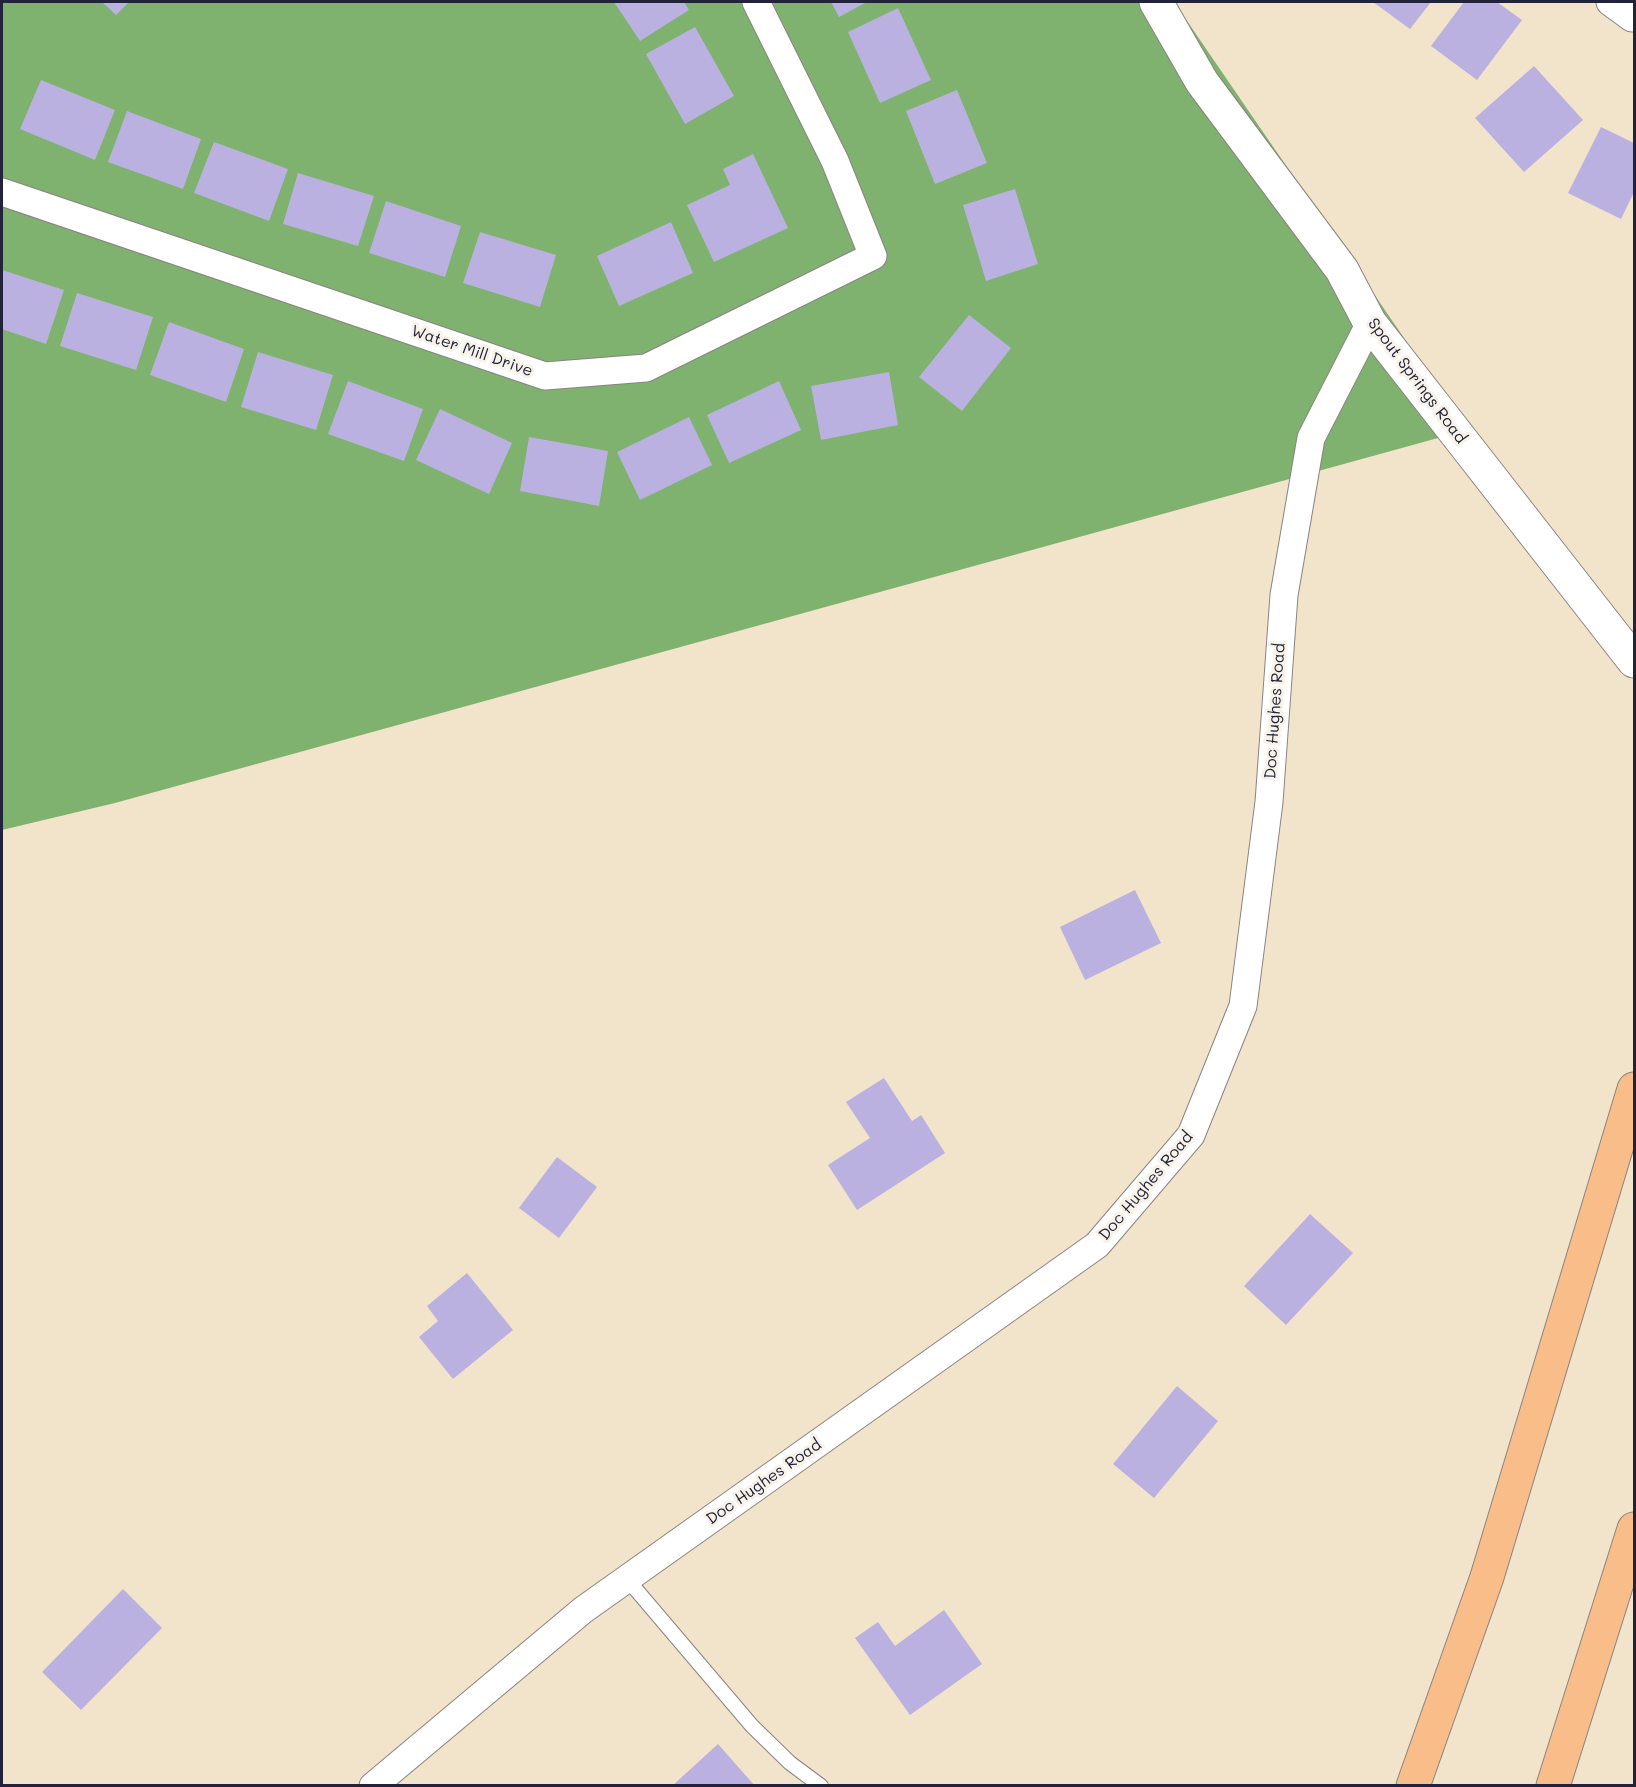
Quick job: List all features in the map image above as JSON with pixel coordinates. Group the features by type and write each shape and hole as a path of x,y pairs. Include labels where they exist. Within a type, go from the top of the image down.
{"highway":[{"path":"1413,1785 1487,1577 1635,1089"},
{"path":"1553,1785 1635,1529"}],"street":[{"name":"Water Mill Drive","path":"2,192 545,376 646,368 873,256 835,161 756,2"},
{"name":"Spout Springs Road","path":"1156,2 1202,82 1342,270 1370,323 1635,661"},
{"path":"1610,2 1632,18"},
{"name":"Doc Hughes Road","path":"373,1785 583,1610 1097,1245 1191,1135 1243,1006 1269,802 1284,595 1311,438 1370,323"}],"lane":[{"path":"627,1579 752,1726 790,1763 821,1785"}],"green space":[{"path":"2,2 1174,2 1467,430 115,803 2,830"}],"building":[{"path":"102,2 129,2 116,15"},
{"path":"614,2 684,2 689,10 640,41"},
{"path":"831,2 867,2 839,17"},
{"path":"1373,2 1431,2 1410,29"},
{"path":"1464,2 1497,2 1522,20 1477,80 1431,46"},
{"path":"898,8 931,80 880,103 848,32"},
{"path":"695,27 734,96 685,124 646,54"},
{"path":"1534,66 1583,120 1524,172 1475,118"},
{"path":"41,80 115,110 95,160 20,129"},
{"path":"957,90 987,163 935,184 906,111"},
{"path":"127,111 201,139 183,189 108,162"},
{"path":"1601,127 1634,143 1634,192 1621,219 1568,193"},
{"path":"214,142 288,169 269,221 194,193"},
{"path":"753,154 788,228 714,262 687,205 730,185 723,169"},
{"path":"298,173 374,196 358,246 283,224"},
{"path":"1015,189 1038,264 986,281 963,205"},
{"path":"386,201 461,226 445,277 369,253"},
{"path":"671,222 693,273 619,306 597,256"},
{"path":"480,232 556,255 540,307 463,283"},
{"path":"2,270 64,290 46,344 2,329"},
{"path":"77,293 153,317 136,370 60,346"},
{"path":"969,315 1011,348 962,411 919,377"},
{"path":"169,322 244,349 226,402 150,375"},
{"path":"258,352 333,375 316,430 241,407"},
{"path":"889,372 898,425 821,440 811,386"},
{"path":"348,381 423,409 404,461 328,434"},
{"path":"779,381 801,430 729,463 707,415"},
{"path":"440,409 512,443 489,494 416,460"},
{"path":"689,417 712,465 640,500 617,452"},
{"path":"529,437 608,451 599,506 520,491"},
{"path":"1135,890 1161,943 1085,980 1060,927"},
{"path":"884,1078 912,1121 921,1115 945,1153 857,1210 828,1165 870,1138 846,1102"},
{"path":"557,1157 597,1187 559,1238 519,1208"},
{"path":"1310,1214 1353,1253 1286,1325 1244,1286"},
{"path":"467,1273 513,1330 453,1379 419,1337 438,1321 427,1306"},
{"path":"1177,1386 1218,1421 1154,1498 1113,1464"},
{"path":"123,1589 162,1628 81,1710 42,1672"},
{"path":"944,1610 982,1664 910,1715 855,1638 878,1622 895,1646"},
{"path":"718,1744 755,1786 672,1786"}]}
